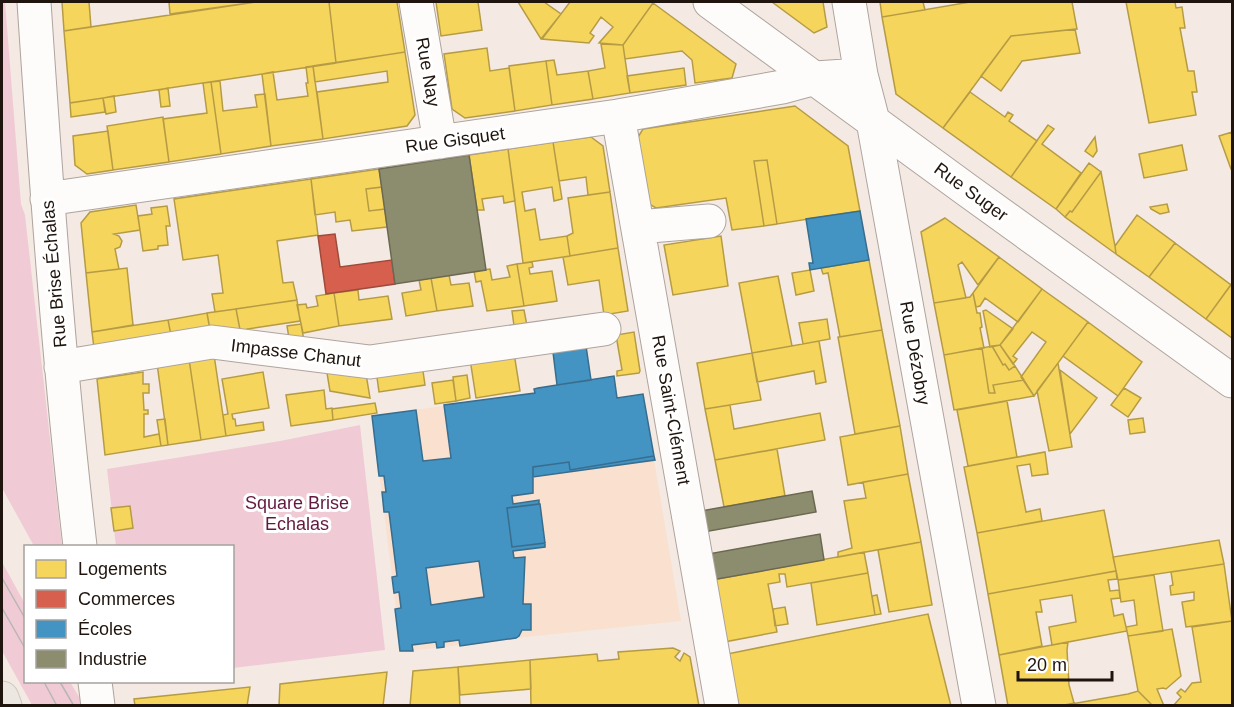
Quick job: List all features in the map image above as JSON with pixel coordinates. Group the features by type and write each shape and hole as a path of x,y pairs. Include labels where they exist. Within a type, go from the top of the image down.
{"main road":[{"path":"2,698 6,705"}],"street":[{"name":"Rue Brise Échalas","path":"34,2 61,367 80,545"},
{"name":"Rue Nay","path":"416,2 440,142"},
{"name":"Rue Suger","path":"710,2 1233,381"},
{"name":"Rue Dézobry","path":"849,2 861,75 873,121 979,705"},
{"name":"Rue Gisquet","path":"47,199 618,116 782,87 815,78 861,75"},
{"name":"Rue Saint-Clément","path":"618,116 722,705"},
{"path":"638,226 709,221"},
{"name":"Impasse Chanut","path":"61,367 212,342 370,362 603,329"},
{"path":"95,683 98,705"}],"shaded area":[{"path":"614,376 618,398 643,394 681,621 400,651 372,416 534,393 534,389 538,388"}],"green space":[{"path":"2,2 5,2 21,204 25,215 62,545 33,545 2,488"},
{"name":"Square Brise Echalas","path":"360,425 385,650 234,668 234,545 116,545 107,469 280,441"},
{"path":"2,562 24,602 24,683 71,683 84,705 32,705 2,651"}],"building: Logements":[{"path":"62,2 89,2 91,27 64,31"},
{"path":"169,2 256,2 170,14"},
{"path":"256,2 329,2 336,63 70,103 64,31"},
{"path":"329,2 397,2 405,52 336,63"},
{"path":"436,2 478,2 482,30 441,36"},
{"path":"518,2 544,2 561,14 541,39"},
{"path":"570,2 653,3 623,45 599,43 613,27 601,17 590,33 594,36 589,43 542,39"},
{"path":"772,2 823,2 827,27 814,33"},
{"path":"880,2 923,2 925,10 882,17"},
{"path":"970,2 1072,2 1077,29 1011,36 943,128 896,94 882,17"},
{"path":"1126,2 1175,2 1176,8 1182,7 1185,28 1180,28 1188,71 1194,71 1197,92 1192,92 1196,115 1149,123"},
{"path":"653,3 736,64 732,78 695,83 692,60 682,51 625,59 623,45"},
{"path":"1075,29 1080,53 1022,61 1001,91 981,76 1011,36"},
{"path":"601,44 623,45 630,93 593,99 588,71 605,68"},
{"path":"487,48 490,71 509,68 515,111 465,118 452,109 444,54"},
{"path":"405,52 415,115 407,126 323,139 317,92 388,82 387,71 315,82 313,66"},
{"path":"554,60 557,75 588,71 593,99 552,105 546,61"},
{"path":"546,61 552,105 515,111 509,66"},
{"path":"313,66 323,139 271,146 262,74 273,72 277,100 308,96 306,67"},
{"path":"684,68 686,85 630,93 627,76"},
{"path":"220,81 223,111 257,107 255,95 265,94 271,146 221,154 211,82"},
{"path":"211,82 221,154 169,162 163,119 207,113 203,83"},
{"path":"168,88 170,106 161,107 159,90"},
{"path":"970,92 1005,117 1008,112 1013,115 1009,121 1037,141 1011,177 943,128"},
{"path":"114,96 116,112 106,114 103,98"},
{"path":"103,98 105,112 71,117 70,103"},
{"path":"795,106 848,146 860,211 777,224 767,160 754,161 764,226 732,230 726,198 656,208 644,201 635,142 643,129"},
{"path":"163,117 169,162 113,170 107,126"},
{"path":"1048,125 1054,129 1042,144 1081,173 1056,209 1011,177"},
{"path":"108,131 113,170 87,174 75,165 73,136"},
{"path":"1232,132 1232,169 1231,169 1219,136"},
{"path":"591,137 603,146 610,192 588,195 586,177 559,181 553,142"},
{"path":"1095,137 1097,151 1093,157 1085,151"},
{"path":"553,142 562,199 554,201 552,187 522,192 525,211 535,209 540,240 567,236 570,256 523,263 508,149"},
{"path":"1182,145 1187,170 1144,178 1139,154"},
{"path":"508,149 515,201 504,203 503,196 482,199 484,210 477,210 469,155"},
{"path":"767,160 777,224 764,226 754,161"},
{"path":"1089,163 1101,172 1072,212 1070,211 1065,217 1056,209"},
{"path":"379,169 382,187 366,189 369,211 385,209 387,227 352,231 350,220 336,222 335,212 315,215 311,179"},
{"path":"1101,172 1116,254 1065,217 1070,211 1072,212"},
{"path":"311,179 318,235 277,241 283,283 293,282 297,300 215,312 212,294 223,293 218,255 183,260 174,199"},
{"path":"382,187 385,209 369,211 366,189"},
{"path":"610,192 618,248 570,256 567,236 573,233 568,198"},
{"path":"1167,204 1169,212 1160,214 1150,207"},
{"path":"136,205 140,230 114,234 122,241 120,247 115,249 119,269 86,273 81,223 90,212"},
{"path":"167,206 170,226 166,226 168,245 143,251 138,216 152,214 151,208"},
{"path":"1137,215 1175,243 1149,277 1116,254 1115,246"},
{"path":"945,218 999,257 978,285 962,262 958,265 966,298 934,303 921,232"},
{"path":"721,236 728,286 673,295 664,245"},
{"path":"1175,243 1231,285 1206,319 1149,277"},
{"path":"618,248 628,311 604,315 599,280 568,285 563,257"},
{"path":"999,257 1042,289 1018,322 985,298 980,306 976,307 973,293"},
{"path":"869,260 882,330 840,337 828,273 823,274 821,268"},
{"path":"532,262 533,267 529,268 530,274 552,271 557,301 524,306 517,264"},
{"path":"517,264 524,306 487,311 481,281 476,282 474,271 490,269 492,280 510,277 507,266"},
{"path":"127,268 133,325 92,332 86,273"},
{"path":"810,270 814,291 796,295 792,273"},
{"path":"449,275 451,285 469,283 473,306 437,311 431,278"},
{"path":"778,276 792,346 752,353 739,283"},
{"path":"431,278 437,311 406,316 402,293 421,290 419,280"},
{"path":"1232,283 1232,338 1206,319"},
{"path":"1042,289 1088,322 1034,396 1021,377 1046,342 1032,332 1013,356 1017,359 1013,364 1000,345"},
{"path":"358,290 359,300 388,296 392,319 339,326 334,293"},
{"path":"334,293 339,326 303,333 297,305 306,304 307,308 318,306 316,296"},
{"path":"973,293 977,313 980,313 984,348 944,355 934,303 970,297"},
{"path":"297,300 300,321 247,329 249,336 241,335 236,309"},
{"path":"236,309 241,335 210,330 207,313"},
{"path":"524,310 528,331 515,333 512,311"},
{"path":"986,310 1013,329 1000,345 990,347 983,311"},
{"path":"207,313 210,330 171,335 168,320"},
{"path":"827,319 830,339 803,344 799,323"},
{"path":"168,320 171,335 94,348 92,332"},
{"path":"1088,322 1142,362 1118,396 1063,356"},
{"path":"301,324 305,346 290,344 287,326"},
{"path":"882,330 900,426 855,434 838,337"},
{"path":"634,332 640,371 617,376 617,371 622,370 616,335"},
{"path":"819,341 826,382 816,384 814,371 757,382 752,353"},
{"path":"1000,345 1015,366 1009,370 1005,364 1003,365 992,346"},
{"path":"992,346 1003,365 1005,364 1009,370 1015,366 1024,380 993,385 995,393 989,393 982,348"},
{"path":"213,348 226,436 201,440 188,352"},
{"path":"982,348 989,393 995,393 993,385 1024,380 1034,396 954,410 944,355"},
{"path":"188,352 201,440 168,445 156,356"},
{"path":"514,353 520,391 476,398 470,359"},
{"path":"752,353 761,400 705,409 697,363"},
{"path":"1058,363 1072,447 1049,451 1037,391"},
{"path":"422,364 425,385 379,392 376,370"},
{"path":"326,367 366,374 370,398 330,391"},
{"path":"1060,370 1097,398 1070,434"},
{"path":"143,372 143,384 149,384 149,393 143,393 144,410 148,410 148,414 144,414 144,437 159,434 161,446 105,455 97,379"},
{"path":"263,372 269,408 232,414 236,426 263,422 264,430 226,436 223,415 228,414 222,379"},
{"path":"467,375 470,398 456,401 453,377"},
{"path":"453,380 456,401 435,404 432,383"},
{"path":"1124,388 1141,398 1128,417 1111,405"},
{"path":"324,390 326,409 332,408 333,420 291,426 286,395"},
{"path":"1007,401 1017,457 968,466 957,410"},
{"path":"375,403 377,413 333,420 332,409"},
{"path":"730,405 734,429 820,413 825,440 715,460 705,409"},
{"path":"1143,418 1145,432 1130,434 1128,420"},
{"path":"165,419 168,445 161,446 157,420"},
{"path":"900,426 908,474 848,485 840,437"},
{"path":"777,449 785,496 724,507 715,460"},
{"path":"1045,452 1048,474 1032,476 1030,464 1017,466 1026,512 1040,509 1042,521 977,533 964,467"},
{"path":"908,474 921,542 838,557 838,552 852,548 844,501 866,498 863,482"},
{"path":"130,506 133,528 114,531 111,508"},
{"path":"1104,510 1116,571 988,594 977,533"},
{"path":"1219,540 1224,564 1118,580 1113,557"},
{"path":"921,542 932,605 889,612 878,550"},
{"path":"864,552 868,573 787,587 785,574 779,574 780,582 768,584 777,632 724,642 712,580"},
{"path":"1224,564 1232,621 1186,627 1182,602 1194,600 1194,592 1171,595 1170,586 1173,585 1171,572"},
{"path":"1116,571 1117,579 1108,580 1110,591 1119,590 1120,598 1111,599 1114,616 1123,614 1127,631 1052,645 1049,627 1076,622 1072,595 1040,600 1042,612 1036,612 1042,646 999,655 988,594"},
{"path":"868,573 875,615 817,625 811,583"},
{"path":"1154,575 1163,631 1128,636 1126,627 1137,625 1134,600 1121,602 1118,580"},
{"path":"877,595 881,614 875,615 872,596"},
{"path":"785,607 788,624 775,626 773,609"},
{"path":"928,614 951,706 739,706 727,654"},
{"path":"1232,621 1232,706 1173,706 1181,697 1177,693 1181,689 1185,692 1192,683 1201,682 1192,627"},
{"path":"1172,629 1181,676 1166,689 1157,689 1164,706 1153,706 1138,691 1128,636"},
{"path":"1068,642 1069,685 1074,703 1060,706 1008,706 999,655"},
{"path":"673,648 680,651 675,657 680,661 684,653 690,657 699,706 531,706 530,660 597,654 598,661 619,659 618,652"},
{"path":"530,660 531,689 460,695 458,667"},
{"path":"458,667 460,706 410,706 413,671"},
{"path":"387,672 383,706 279,706 280,684"},
{"path":"250,687 247,706 135,706 134,699"},
{"path":"1138,691 1153,706 1060,706 1128,694"}],"building: Commerces":[{"path":"335,234 340,267 392,260 395,284 326,294 318,236"}],"building: Écoles":[{"path":"860,211 869,260 810,270 809,263 813,263 806,219"},
{"path":"585,339 591,380 557,385 552,344"},
{"path":"614,376 617,398 643,394 654,456 570,470 569,462 533,467 533,493 512,496 513,504 539,500 539,504 507,508 512,547 545,543 545,547 513,551 514,558 525,557 523,604 531,604 531,630 522,630 516,638 460,646 459,640 444,642 444,647 437,648 436,642 412,645 413,651 400,651 395,609 401,608 399,592 394,593 392,577 397,576 389,512 384,512 382,492 386,492 384,476 379,476 372,416 416,410 423,461 451,458 444,405 535,393 534,389","holes":["479,561 484,597 431,605 426,568"]},
{"path":"654,456 655,460 533,477 533,467 569,462 570,470"},
{"path":"540,504 545,543 512,547 507,508"}],"building: Industrie":[{"path":"469,155 486,270 395,284 379,169"},
{"path":"812,491 816,512 704,532 701,511"},
{"path":"820,534 824,560 712,580 708,554"}],"tram line":[{"path":"2,578 24,616"},
{"path":"2,608 24,646"},
{"path":"45,683 57,706"},
{"path":"61,683 74,706"}]}
